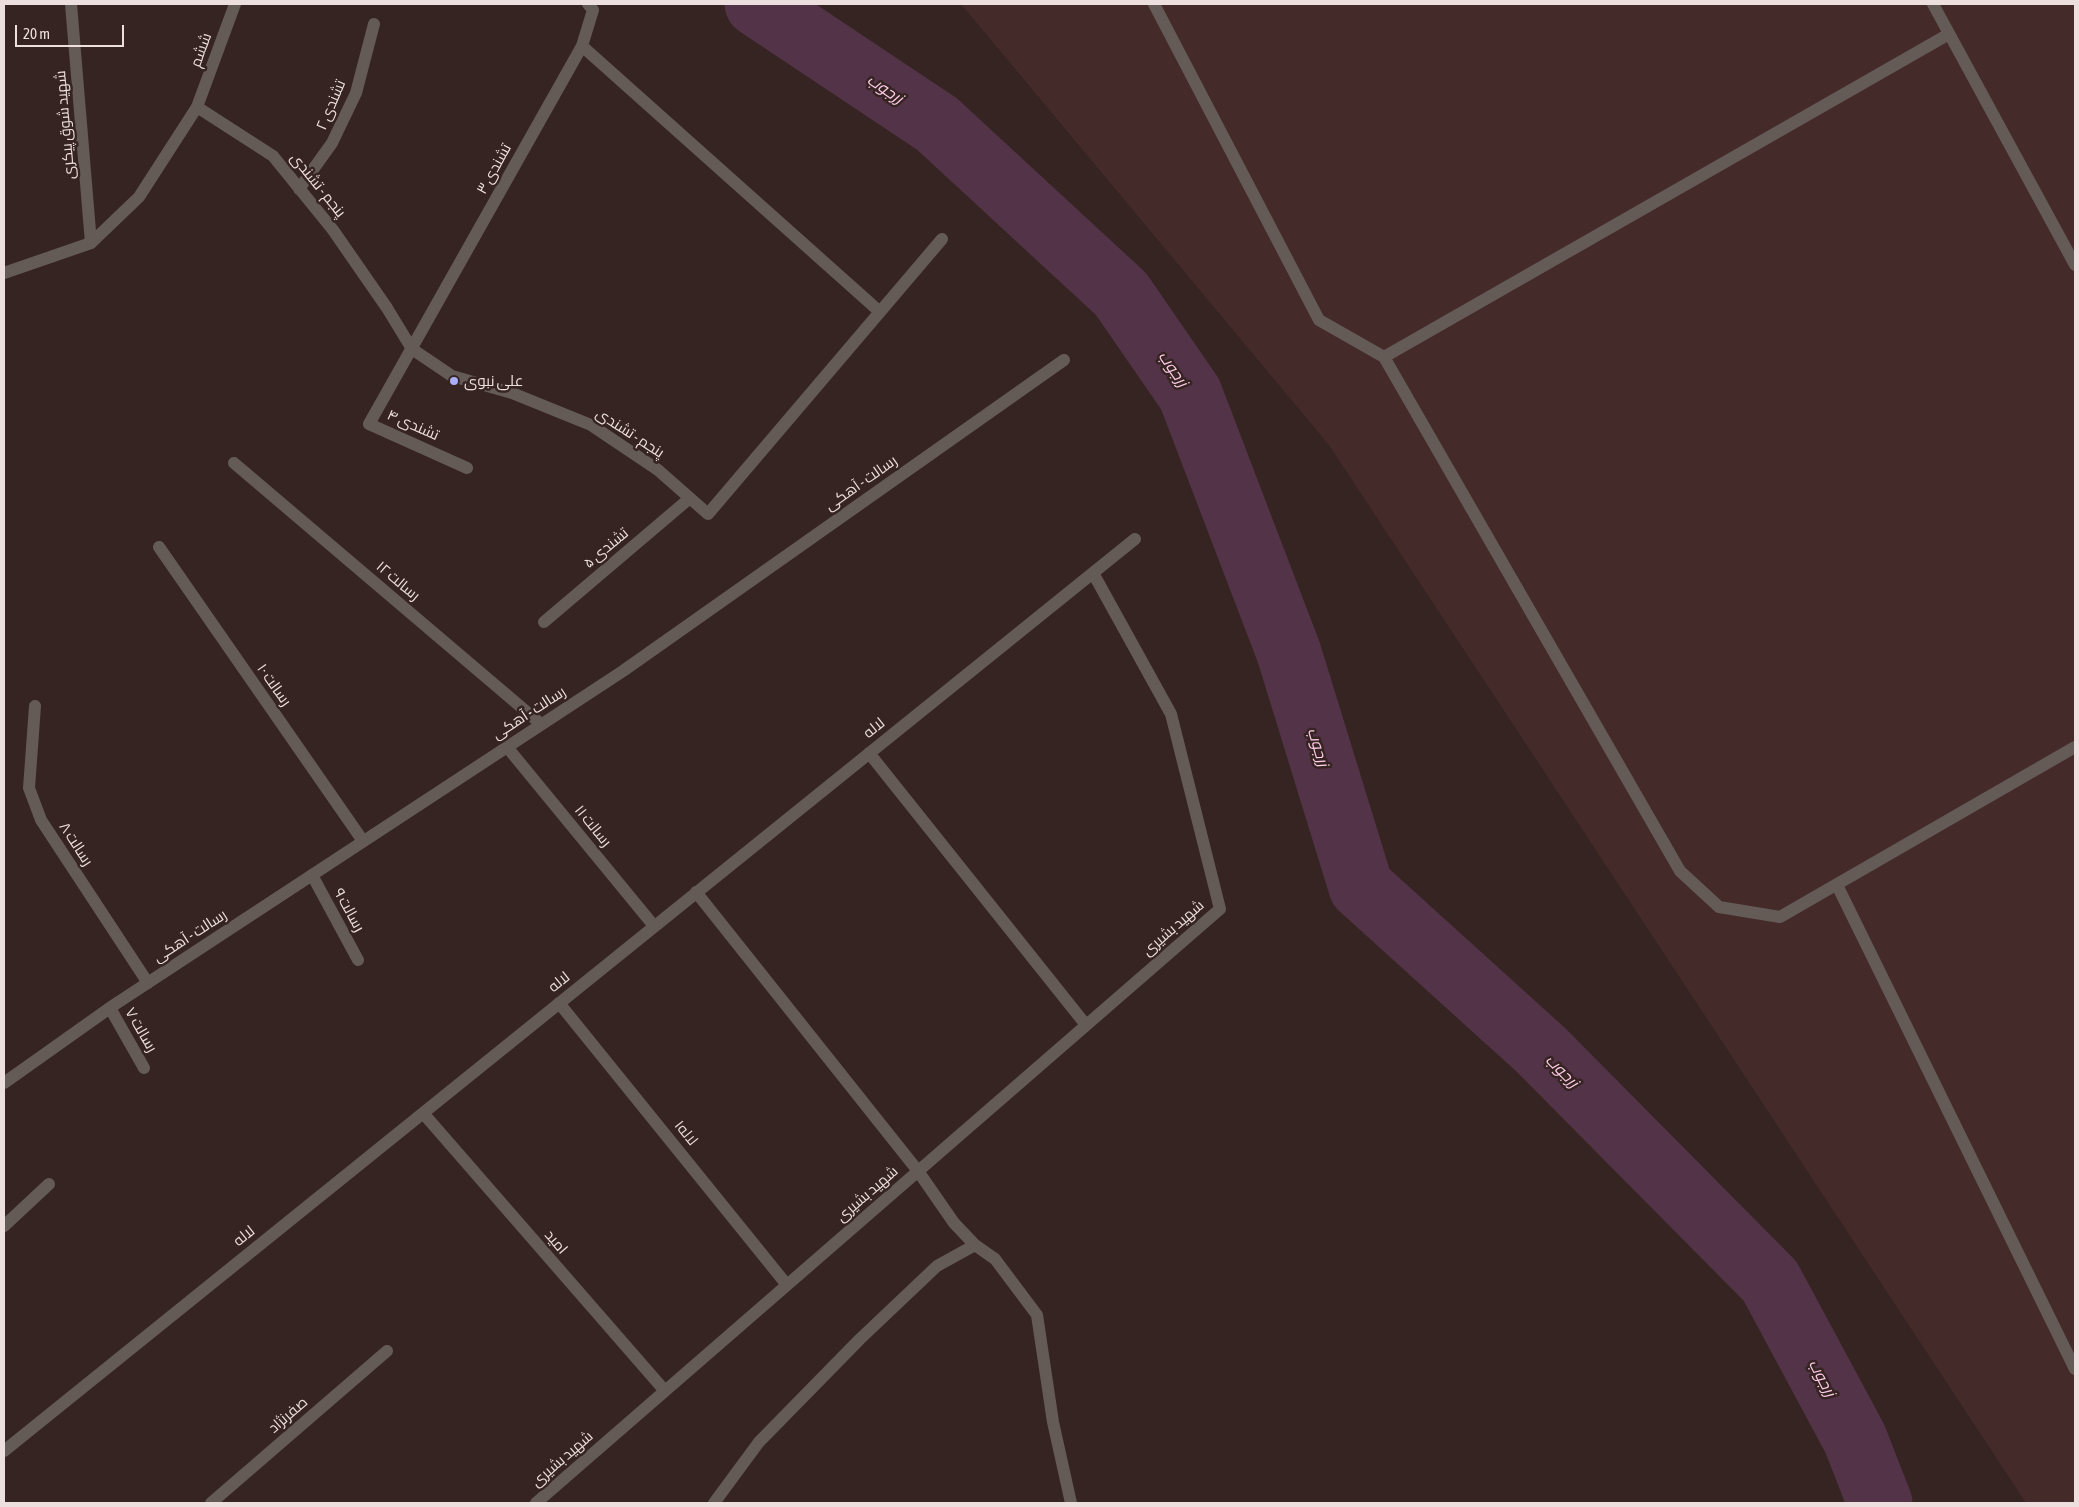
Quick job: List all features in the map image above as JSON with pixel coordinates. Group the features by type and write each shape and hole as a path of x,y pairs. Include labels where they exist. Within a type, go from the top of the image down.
{"street":[{"name":"شهید شوق پیکری","path":"71,4 91,243"},
{"name":"ششم","path":"91,243 139,198 197,108 235,4"},
{"name":"تشندی ۳","path":"412,349 582,46 593,10 588,4"},
{"path":"1154,4 1319,320 1384,357 1680,871 1719,908 1780,918 2075,747"},
{"path":"1933,4 2075,265"},
{"name":"تشندی ۲","path":"300,188 332,143 356,92 374,24"},
{"path":"1384,357 1949,34"},
{"path":"582,46 880,312"},
{"name":"پنجم - تشندی","path":"197,108 273,156 339,238 387,308 412,349 452,376 512,393 591,426 658,470 708,514 942,239"},
{"path":"4,273 91,243"},
{"name":"تشندی ۴","path":"412,349 369,424 467,468"},
{"name":"رسالت - آهکی","path":"4,1083 110,1008 623,671 1064,360"},
{"name":"رسالت ۱۲","path":"234,462 541,724"},
{"name":"تشندی ۵","path":"544,622 690,498"},
{"name":"لاله","path":"4,1451 1135,539"},
{"name":"رسالت ۱۰","path":"159,547 364,841"},
{"name":"شهید بشیری","path":"536,1503 1220,909 1171,714 1093,573"},
{"name":"رسالت ۸","path":"35,706 29,788 41,820 148,983"},
{"name":"رسالت ۱۱","path":"507,747 654,926"},
{"path":"869,753 1086,1025"},
{"name":"رسالت ۹","path":"312,875 358,960"},
{"path":"1837,885 2075,1369"},
{"path":"696,892 918,1171 954,1223 975,1245 995,1259 1037,1315 1053,1422 1071,1503"},
{"name":"لاله۱","path":"559,1002 788,1284"},
{"name":"رسالت ۷","path":"110,1008 144,1068"},
{"name":"امید","path":"422,1113 665,1391"},
{"path":"4,1226 50,1184"},
{"path":"714,1503 759,1442 860,1339 937,1266 975,1245"},
{"name":"صفرنژاد","path":"211,1503 387,1350"}],"shaded area":[{"path":"961,4 2075,4 2075,1503 2026,1503 1329,445"}],"waterway":[{"name":"زرجوب","path":"757,4 937,124 1121,294 1190,394 1289,653 1361,887 1541,1050 1770,1281 1855,1439 1880,1503"}],"place":[{"name":"علی نبوی","path":"454,381"}]}
